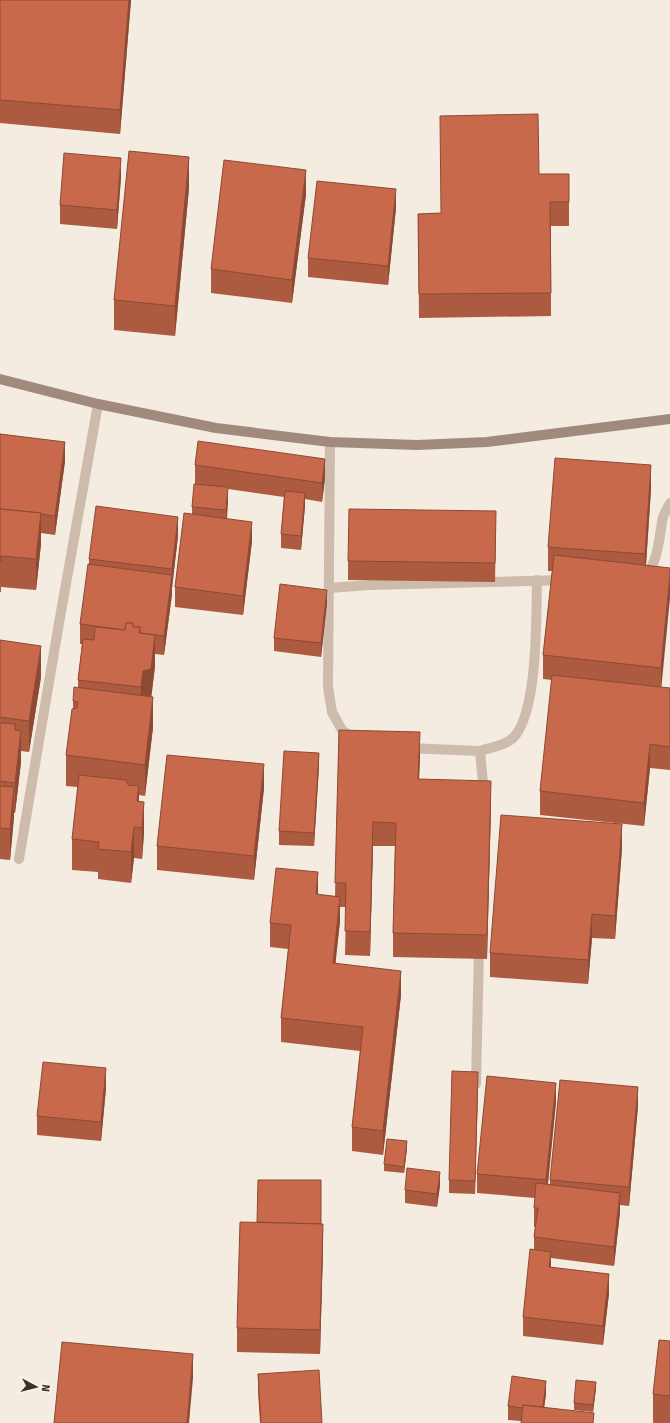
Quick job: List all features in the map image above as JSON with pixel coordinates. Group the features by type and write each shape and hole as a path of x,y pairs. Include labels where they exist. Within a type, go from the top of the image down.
{"main road":[{"path":"0,379 98,404 216,428 330,442 417,445 487,442 670,419"}],"street":[{"path":"20,859 98,404"},
{"path":"330,442 328,687 332,712 342,730 359,743"},
{"path":"632,579 640,579 651,569 658,547 664,515 670,503"},
{"path":"393,748 480,751 509,741 516,734 527,708 534,674 537,580"},
{"path":"329,588 370,585 576,580"},
{"path":"480,751 484,801"},
{"path":"476,1095 479,936"}],"building":[{"path":"0,0 129,0 120,110 0,100"},
{"path":"538,114 539,174 569,174 569,202 550,202 551,293 419,294 418,214 441,213 440,116"},
{"path":"129,151 189,157 175,306 114,300"},
{"path":"64,153 121,158 117,210 60,205"},
{"path":"224,160 306,170 292,280 211,269"},
{"path":"317,181 396,189 388,266 308,258"},
{"path":"0,434 65,442 55,516 40,514 41,513 0,509"},
{"path":"198,441 325,459 322,483 195,465"},
{"path":"555,458 651,465 645,554 548,547"},
{"path":"194,484 228,487 226,510 192,507"},
{"path":"285,491 305,493 301,536 281,534"},
{"path":"96,506 178,517 172,569 89,559"},
{"path":"0,509 41,513 36,559 1,556 0,561"},
{"path":"349,509 496,511 495,563 348,561"},
{"path":"184,513 252,522 243,596 175,587"},
{"path":"554,555 670,568 661,668 543,655"},
{"path":"88,564 172,575 164,636 140,633 140,627 133,627 133,623 126,623 125,630 80,624"},
{"path":"280,584 327,590 321,643 274,638"},
{"path":"126,623 133,623 133,627 140,627 139,633 155,635 151,669 143,671 141,687 78,680 83,639 94,640 95,627 125,630"},
{"path":"0,640 41,646 29,721 0,717"},
{"path":"552,675 670,688 670,747 650,744 644,803 540,791"},
{"path":"74,687 153,697 145,765 66,755 72,709 77,708 78,702 73,701"},
{"path":"0,723 15,724 15,730 21,731 15,783 0,781"},
{"path":"339,730 420,732 418,779 491,781 487,935 393,933 396,823 373,822 370,932 345,931 346,883 335,883"},
{"path":"284,751 319,753 314,833 279,831"},
{"path":"167,755 264,764 254,856 157,846"},
{"path":"79,775 126,780 128,785 139,786 137,801 144,802 142,828 134,827 131,852 98,849 99,842 72,839"},
{"path":"0,786 14,787 10,829 0,828"},
{"path":"501,815 622,824 615,916 592,914 588,960 490,953"},
{"path":"276,868 318,872 316,894 340,897 333,963 401,971 383,1131 352,1127 363,1027 281,1018 291,925 270,923"},
{"path":"43,1062 106,1068 101,1122 37,1116"},
{"path":"452,1071 478,1072 475,1181 449,1180"},
{"path":"487,1076 556,1083 546,1180 477,1174"},
{"path":"560,1080 638,1087 629,1187 550,1180"},
{"path":"387,1139 407,1141 404,1167 384,1164"},
{"path":"407,1168 440,1172 437,1194 405,1190"},
{"path":"258,1180 321,1180 321,1224 257,1222"},
{"path":"536,1183 620,1193 614,1247 534,1237 538,1208 534,1208"},
{"path":"240,1222 323,1224 320,1330 237,1328"},
{"path":"530,1249 551,1252 549,1267 609,1274 603,1326 523,1317"},
{"path":"659,1340 670,1341 670,1396 653,1394"},
{"path":"62,1342 193,1354 187,1423 54,1423"},
{"path":"319,1370 322,1423 261,1423 258,1374"},
{"path":"512,1376 546,1381 543,1407 523,1405 522,1408 508,1406"},
{"path":"576,1380 596,1382 593,1405 574,1403"},
{"path":"523,1405 594,1413 593,1423 521,1423"}]}
